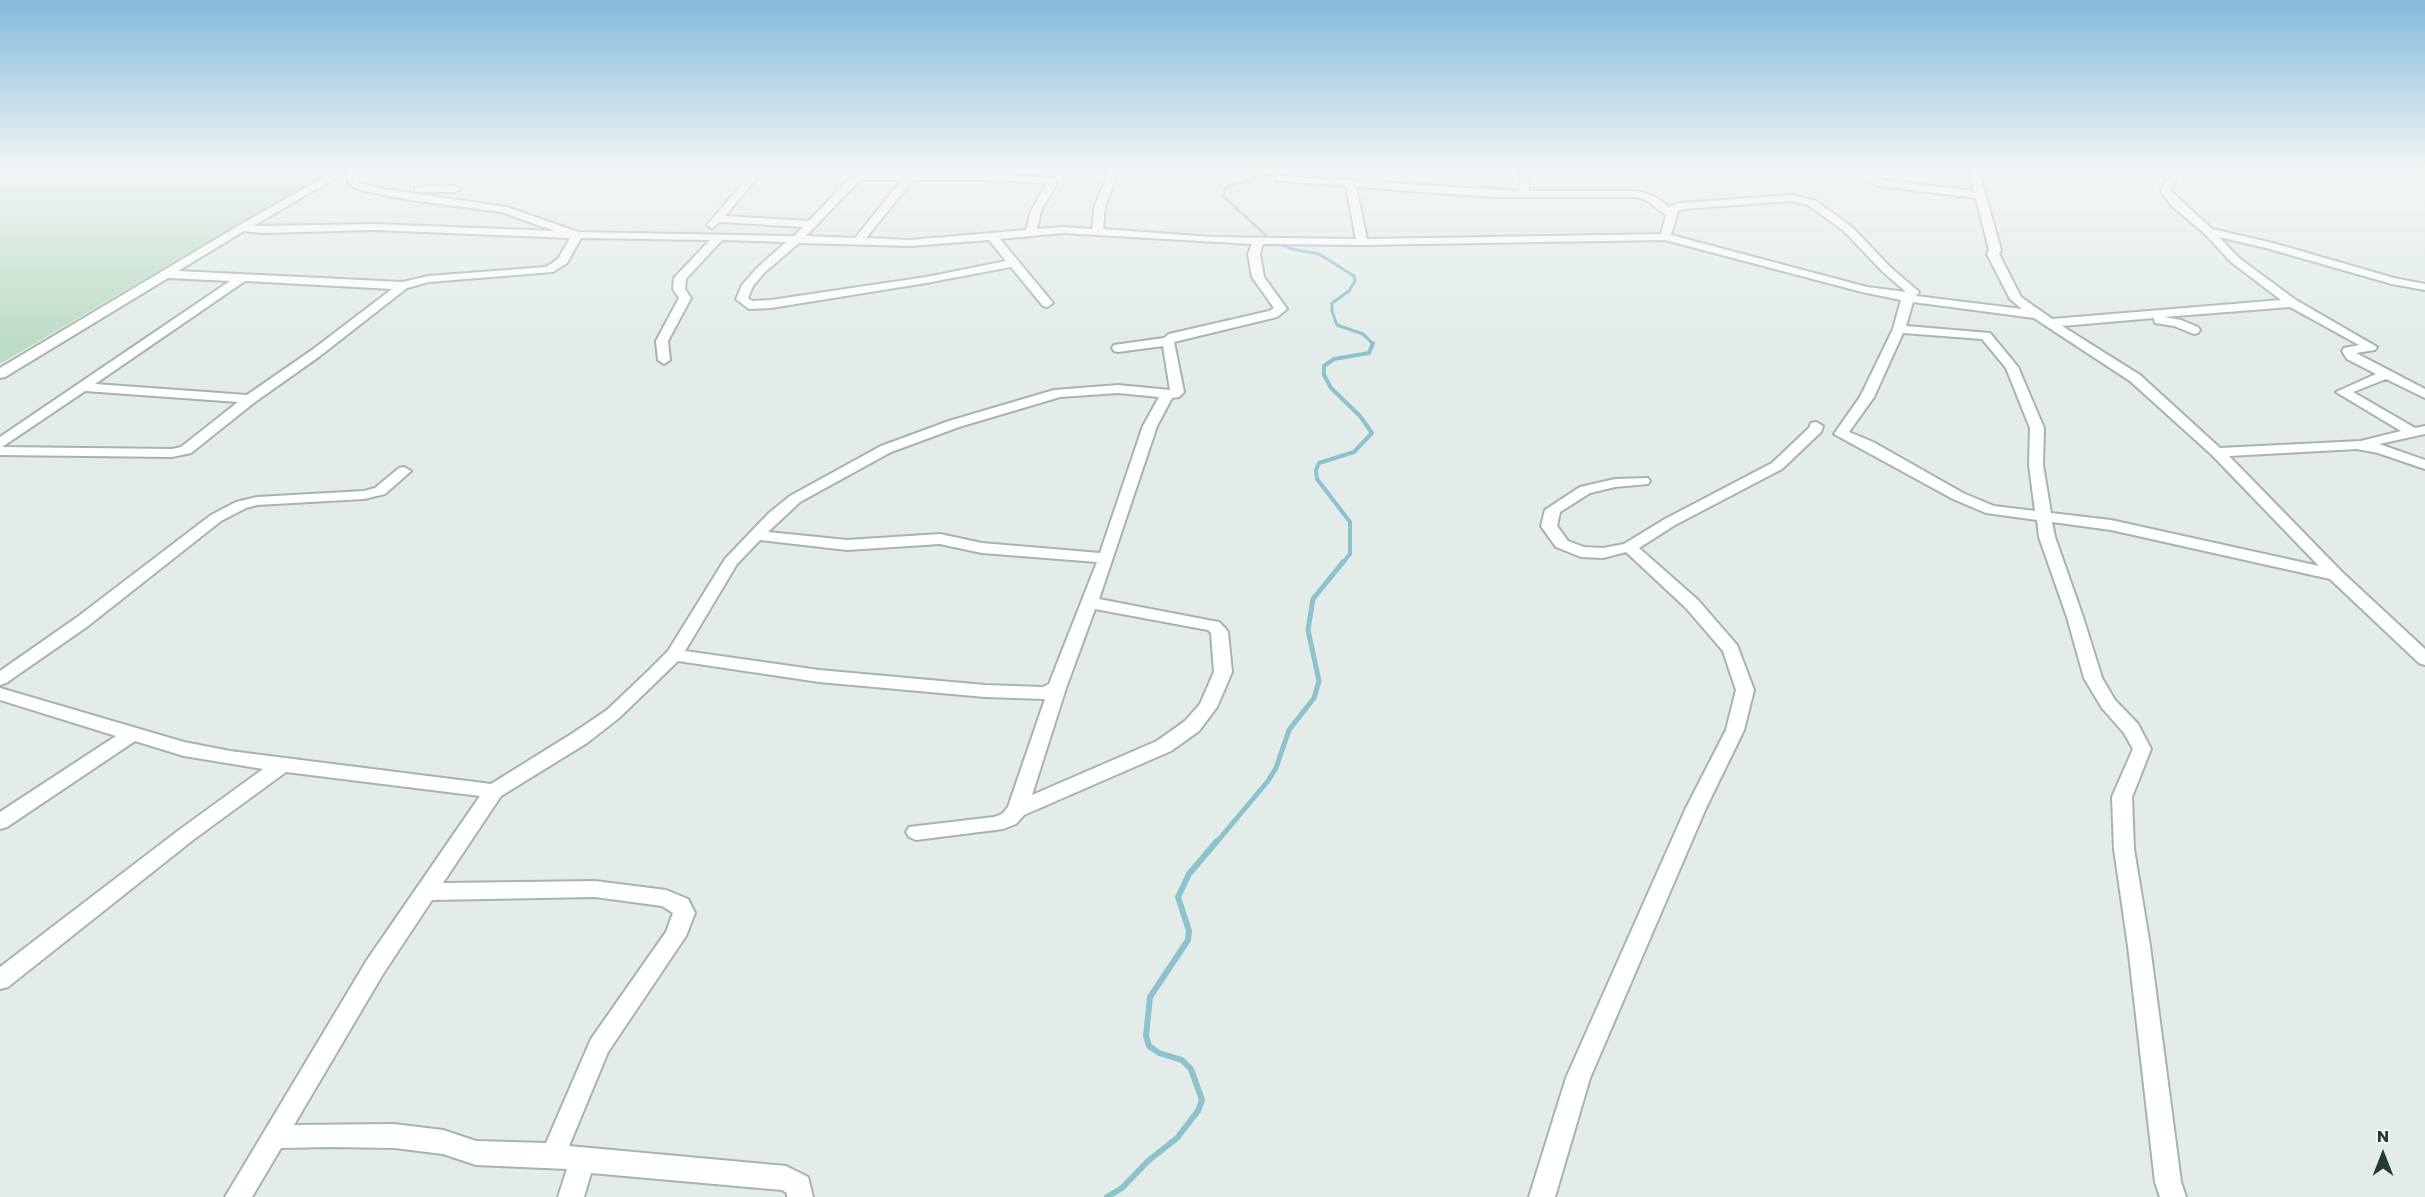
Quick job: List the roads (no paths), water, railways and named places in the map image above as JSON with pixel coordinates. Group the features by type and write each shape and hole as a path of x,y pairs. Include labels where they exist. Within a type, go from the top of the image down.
{"street":[{"path":"0,374 242,228 262,230 374,227 577,235 931,243 1031,231 1096,231 1298,242 1665,237 1866,290 1908,298 2048,322 2162,320 2194,330"},
{"path":"555,227 577,235"},
{"path":"701,237 710,227"},
{"path":"808,227 748,285 742,299 744,303 749,305 771,304 926,280 1012,263"},
{"path":"858,242 870,227"},
{"path":"1031,231 1032,227"},
{"path":"1096,231 1097,227"},
{"path":"1359,227 1362,242"},
{"path":"1665,237 1668,227"},
{"path":"1845,227 1886,269 1913,292 1908,298 1899,329 1867,397 1841,434 1887,455 1958,496 1991,510 2110,525 2336,575"},
{"path":"1989,227 1995,250 1993,254 2016,299 2135,378 2217,452 2336,575 2425,658"},
{"path":"2203,227 2235,260 2292,303 2370,345 2369,349 2347,353 2425,394"},
{"path":"2208,231 2277,247 2391,281 2425,287"},
{"path":"0,451 172,453 186,450 250,399 316,353 385,297 403,286 428,279 549,270 563,261 577,235"},
{"path":"991,235 1047,303"},
{"path":"664,360 662,341 685,298 679,289 680,278 719,237"},
{"path":"1118,348 1168,341 1173,337 1279,312 1280,305 1258,277 1254,254 1260,241"},
{"path":"165,274 403,286"},
{"path":"0,443 242,278"},
{"path":"2048,322 2292,303"},
{"path":"1899,329 1986,336 2012,367 2037,428 2036,465 2047,537 2092,678 2108,704 2131,729 2142,749 2122,797 2124,849 2139,946 2168,1182 2172,1197"},
{"path":"238,1197 334,1034 495,791 580,738 613,714 674,655 730,562 795,499 886,449 937,430 1059,393 1118,389 1167,394 1178,392 1168,341"},
{"path":"2386,374 2343,392 2419,431"},
{"path":"81,387 250,399"},
{"path":"916,832 996,824 1009,819 1017,810 1057,688 1106,558 1150,426 1167,394"},
{"path":"1643,481 1615,483 1585,490 1553,510 1549,526 1562,544 1581,552 1603,553 1629,547 1670,522 1730,493 1777,466 1816,429 1816,426"},
{"path":"2217,452 2357,445 2419,431"},
{"path":"2357,445 2381,449 2425,465"},
{"path":"0,679 82,622 216,518 241,505 257,501 364,495 380,491 404,471"},
{"path":"756,535 847,545 883,545 940,539 982,548 1106,558"},
{"path":"1542,1197 1578,1078 1696,808 1735,730 1745,690 1731,650 1692,604 1629,547"},
{"path":"1017,810 1164,746 1192,726 1208,708 1223,672 1219,632 1213,626 1088,602"},
{"path":"674,655 819,676 953,688 1045,693 1057,688"},
{"path":"0,693 52,711 184,749 230,758 495,791"},
{"path":"0,822 134,733"},
{"path":"0,980 186,835 283,765"},
{"path":"426,892 595,889 666,898 680,905 684,913 675,936 598,1046 553,1155"},
{"path":"275,1137 394,1136 443,1142 476,1153 553,1155 582,1160 786,1178 799,1185 800,1197"},
{"path":"571,1197 582,1160"}],"waterway":[{"path":"1257,227 1272,241 1292,249 1319,254 1354,276 1355,281 1349,291 1332,303 1332,311 1337,325 1363,334 1373,344"},
{"path":"1342,564 1350,554 1350,522 1317,479 1316,470 1319,463 1354,452 1372,433 1360,416 1331,388 1324,375 1324,366 1334,359 1369,353 1373,344"},
{"path":"1216,843 1268,781 1276,768 1289,730 1314,698 1319,681 1308,630 1313,599 1343,562"},
{"path":"1107,1197 1122,1188 1148,1161 1177,1138 1198,1111 1202,1100 1191,1069 1182,1060 1159,1053 1149,1046 1146,1036 1150,997 1188,940 1189,931 1178,897 1189,874 1217,841"}]}
